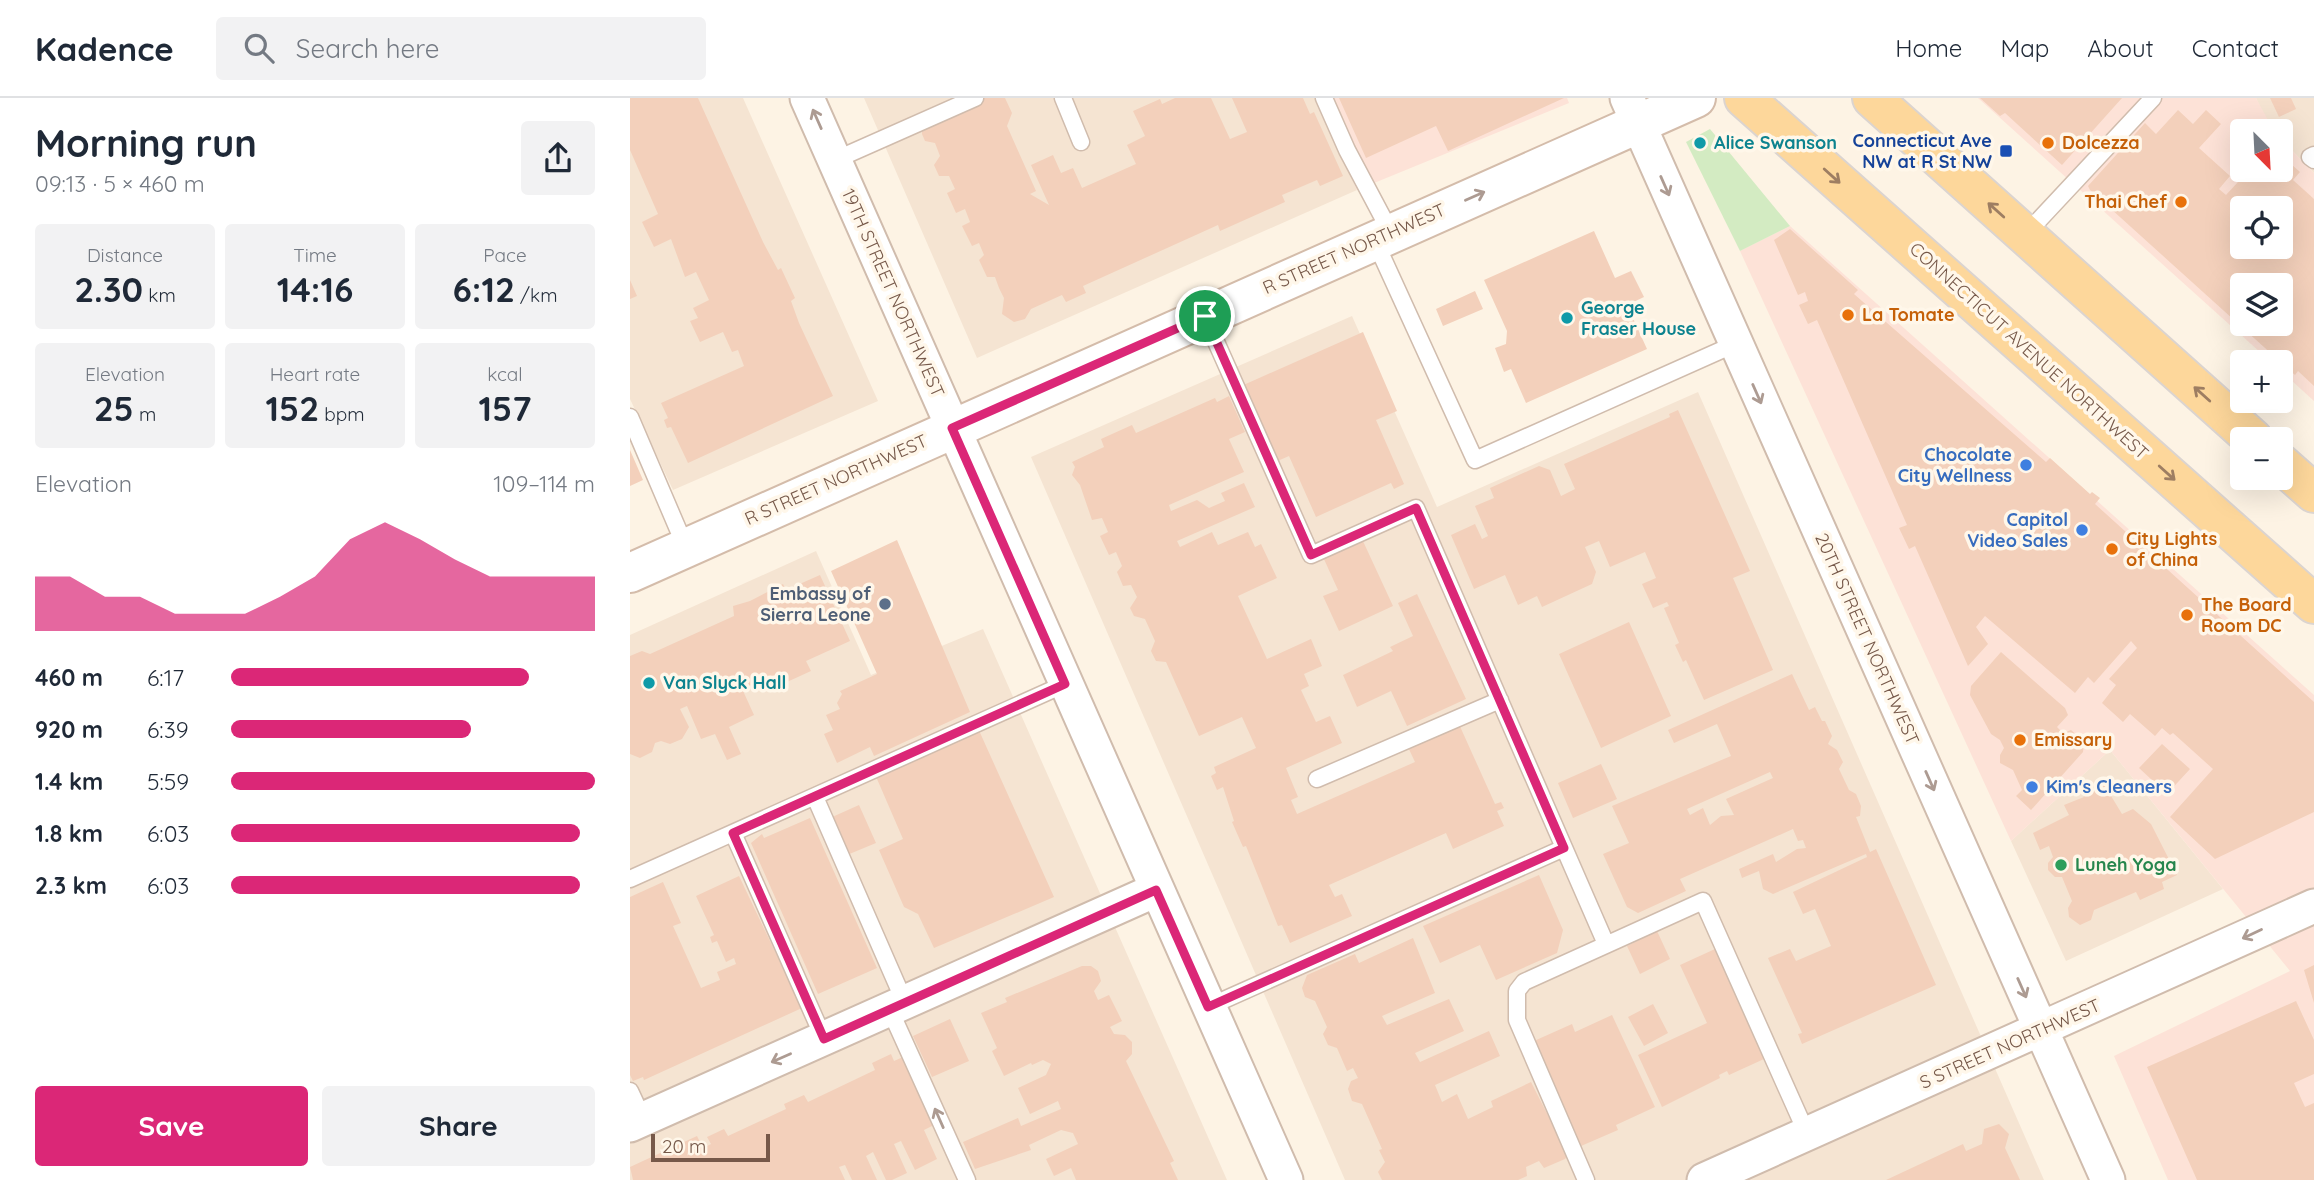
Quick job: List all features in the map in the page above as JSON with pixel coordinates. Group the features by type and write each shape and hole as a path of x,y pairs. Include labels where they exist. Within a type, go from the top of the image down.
{"main road":[{"name":"R STREET NORTHWEST","path":"630,573 1383,237 1631,111 1696,98"},
{"name":"CONNECTICUT AVENUE NORTHWEST","path":"1744,98 2314,604"},
{"path":"1872,98 2239,427"},
{"path":"2293,474 2314,493"}],"street":[{"name":"19TH STREET NORTHWEST","path":"807,98 1286,1180"},
{"name":"20TH STREET NORTHWEST","path":"1631,111 2108,1180"},
{"path":"634,1111 824,1039 1156,890"},
{"name":"S STREET NORTHWEST","path":"1704,1180 2314,906"}],"lane":[{"path":"835,160 975,98"},
{"path":"1063,98 1081,142"},
{"path":"1324,98 1475,460 1735,344"},
{"path":"2024,236 2153,98"},
{"path":"1205,316 1311,555 1416,508 1606,944"},
{"path":"630,416 686,548"},
{"path":"630,879 1065,684"},
{"path":"1317,779 1500,700"},
{"path":"815,797 967,1180"},
{"path":"733,833 824,1039"},
{"path":"1208,1007 1564,848"},
{"path":"1586,1180 1522,1036 1515,1004 1517,991 1524,982 1703,901 1807,1134"}],"shaded area":[{"path":"630,98 743,98 878,401 673,490 630,399"},
{"path":"864,98 1316,98 1357,190 977,358"},
{"path":"1316,98 1567,98 1569,103 1357,190"},
{"path":"1978,98 2256,98 2267,119 2230,119 2230,182 2293,182 2293,151 2314,173 2314,401 2293,382 2293,350 2258,350 2242,336 2293,336 2293,273 2230,273 2230,325"},
{"path":"2256,98 2314,98 2314,173 2293,151 2293,119 2266,119"},
{"path":"1790,226 2314,695 2314,1180 2168,1180 2114,1056 2290,971 2110,750 2011,841 1740,251"},
{"path":"1352,316 1437,507 1698,392 2044,1180 1345,1180 1031,457"},
{"path":"816,551 871,675 983,629 1227,1180 630,1180 630,635"},
{"path":"2110,750 2223,889 2066,961 2011,841"}],"green space":[{"path":"1710,129 1790,226 1740,251 1686,142"}],"building":[{"path":"630,98 698,98 763,242 778,270 781,268 795,298 791,301 799,323 833,396 688,463 671,427 667,428 664,420 668,418 661,403 744,366 738,350 732,352 723,332 700,342 690,321 698,318 693,308 709,300 696,272 685,277 671,239 654,247 642,222 658,214 630,150"},
{"path":"977,98 1005,98 1012,113 1007,126 1036,191 1030,194 1049,205 1031,165 1053,155 1061,173 1073,168 1082,188 1136,164 1127,145 1145,136 1133,111 1160,99 1162,104 1175,98 1211,98 1230,139 1247,132 1232,98 1303,98 1310,114 1314,112 1343,176 1320,186 1317,180 1282,195 1285,202 1220,231 1218,225 1083,286 1086,293 1066,302 1062,295 1031,309 1025,319 1014,322 1002,314 1004,298 995,277 987,277 979,260 984,255 979,243 972,246 962,226 970,222 965,209 956,213 947,193 955,189 949,176 939,176 934,165 940,156 935,143 925,141 922,134 922,129"},
{"path":"1339,98 1564,98 1448,151 1436,126 1366,158"},
{"path":"1980,98 2122,98 2062,165 2005,113 2000,116"},
{"path":"2270,98 2291,98 2296,109 2279,117"},
{"path":"2178,110 2193,124 2206,110 2221,124 2199,148 2230,176 2219,189 2226,195 2238,182 2293,180 2314,199 2314,386 2298,371 2295,375 2293,373 2293,350 2267,350 2252,336 2293,336 2293,273 2230,273 2230,316 2090,190 2088,186 2145,123 2156,134"},
{"path":"2293,166 2300,172 2293,180"},
{"path":"1790,229 1858,290 1854,294 2046,462 2050,458 2090,494 2092,492 2100,498 2095,504 2314,702 2314,812 2215,859 2170,817 2213,769 2173,733 2170,735 2162,728 2155,736 2130,714 2123,722 2102,703 2116,685 2109,679 2137,648 2131,641 2094,683 2088,677 2075,693 1985,616 1976,627 1988,644 1968,666 1915,546 1909,549 1899,528 1907,525 1817,320 1808,324 1799,305 1808,301 1805,292 1798,295 1774,240"},
{"name":"George Fraser House","path":"1594,231 1615,278 1631,271 1644,297 1627,305 1647,349 1526,403 1511,369 1504,372 1495,348 1506,344 1507,331 1484,280"},
{"path":"630,280 637,296 630,299"},
{"path":"1475,291 1483,309 1443,326 1436,309"},
{"path":"1363,332 1397,411 1376,420 1404,484 1394,489 1391,483 1316,517 1289,456 1273,463 1239,387"},
{"path":"1229,396 1245,432 1229,439 1244,472 1169,505 1171,511 1197,500 1209,508 1225,501 1221,493 1244,483 1255,507 1177,541 1180,547 1212,532 1218,545 1248,532 1255,547 1261,544 1277,578 1238,596 1267,659 1311,639 1322,666 1304,674 1309,686 1301,690 1316,722 1330,716 1342,743 1286,768 1298,797 1291,800 1297,814 1415,762 1407,745 1458,722 1495,804 1501,802 1504,808 1497,811 1504,826 1453,849 1446,833 1329,885 1335,897 1342,894 1352,916 1290,943 1282,925 1278,926 1246,846 1243,847 1232,822 1234,821 1223,787 1217,790 1211,776 1216,773 1214,767 1256,748 1242,717 1199,736 1166,662 1156,661 1151,651 1155,641 1145,619 1134,616 1130,608 1137,597 1131,585 1123,586 1117,572 1122,566 1116,552 1109,555 1100,536 1108,532 1102,518 1092,520 1080,485 1072,475 1075,467 1072,462 1104,447 1101,439 1132,425 1136,433 1215,398 1217,402"},
{"path":"1678,410 1750,571 1733,578 1773,670 1704,700 1686,660 1683,662 1675,645 1679,643 1664,608 1669,606 1667,602 1653,608 1642,584 1656,578 1645,552 1610,567 1599,541 1585,547 1596,572 1592,584 1542,607 1537,596 1518,605 1505,575 1474,589 1451,535 1475,524 1482,539 1488,536 1475,506 1494,498 1490,488 1539,466 1550,470 1561,496 1575,489 1564,464 1670,417 1669,414"},
{"path":"630,450 643,480 630,486"},
{"path":"1362,539 1393,606 1339,631 1323,596 1338,590 1323,557"},
{"path":"897,540 970,712 874,756 870,747 837,763 824,734 833,730 826,715 840,709 837,703 842,694 840,691 877,674 831,571"},
{"path":"820,575 850,641 806,661 811,671 776,687 771,676 749,686 745,678 739,682 754,715 729,727 741,754 727,760 715,734 701,739 687,706 680,709 689,727 682,739 670,744 661,741 655,743 652,752 640,758 630,754 630,656 642,651 650,654 734,616 733,606 750,601 783,584 786,590"},
{"path":"1417,594 1466,699 1407,726 1391,691 1357,707 1343,675 1393,651 1390,647 1413,636 1398,603"},
{"path":"1629,622 1671,716 1601,748 1559,654"},
{"path":"2001,652 2065,708 2068,715 2057,727 2063,733 2071,730 2084,742 2083,752 2031,810 2016,796 2022,790 2013,770 2000,763 2004,748 2000,740 1991,734 1970,695 1971,686"},
{"path":"1792,674 1809,710 1815,707 1832,736 1828,744 1837,750 1843,762 1839,769 1849,790 1856,794 1861,806 1860,816 1856,817 1870,852 1876,849 1936,985 1802,1044 1798,1034 1802,1033 1768,958 1790,949 1796,961 1831,946 1815,909 1803,914 1793,892 1867,857 1866,854 1773,894 1763,889 1759,871 1742,878 1739,869 1773,854 1776,862 1797,849 1806,848 1803,840 1798,841 1793,829 1680,879 1686,891 1638,913 1627,907 1603,854 1629,843 1612,806 1731,756 1717,724 1674,743 1668,730","holes":["1770,772 1773,778 1726,799 1734,815 1721,816 1710,825 1703,808 1690,815 1687,809"]},
{"path":"977,726 1054,897 934,948 918,914 904,907 879,850 903,839 874,772"},
{"path":"2162,744 2190,769 2167,794 2139,768"},
{"path":"1601,764 1617,799 1573,818 1558,783"},
{"path":"2098,783 2105,786 2122,814 2133,809 2151,824 2177,875 2162,882 2164,889 2140,900 2136,892 2094,910 2091,920 2080,925 2069,917 2068,908 2072,901 2062,877 2055,877 2048,870 2048,863 2053,857 2049,846 2040,850 2033,833 2069,815 2064,805 2084,797 2081,791"},
{"path":"859,805 876,843 847,855 830,818"},
{"path":"810,818 877,968 818,994 751,843 762,834 764,838"},
{"path":"1539,875 1563,930 1557,953 1496,980 1480,945 1440,963 1423,926"},
{"path":"739,876 802,1008 644,1080 643,1077 633,1081 630,1075 630,897 663,882 681,923 673,926 701,988 720,980 717,972 736,964 734,958 726,962 717,941 712,943 710,937 714,935 696,896"},
{"path":"1657,931 1670,959 1640,974 1627,946"},
{"path":"1413,938 1435,993 1382,1016 1387,1025 1449,999 1464,1031 1415,1053 1420,1062 1489,1031 1500,1056 1435,1085 1442,1102 1457,1094 1468,1119 1493,1107 1491,1101 1531,1082 1568,1155 1565,1159 1544,1168 1539,1161 1526,1167 1527,1176 1518,1180 1382,1180 1378,1172 1385,1162 1379,1150 1382,1149 1362,1104 1352,1101 1348,1089 1351,1081 1358,1078 1353,1068 1347,1071 1337,1048 1328,1045 1323,1034 1327,1027 1315,1001 1305,997 1302,988 1307,975 1355,954 1359,963"},
{"path":"1715,949 1764,1059 1729,1075 1727,1071 1719,1075 1720,1078 1662,1107 1638,1055 1707,1023 1680,965"},
{"path":"2314,965 2314,1003 2304,970"},
{"path":"1082,966 1091,966 1098,971 1101,981 1094,991 1098,1000 1109,995 1122,1021 1110,1027 1114,1034 1125,1035 1132,1042 1132,1054 1126,1061 1174,1161 1170,1163 1178,1180 1076,1180 1071,1168 1054,1176 1046,1159 1078,1144 1073,1133 1061,1130 1029,1145 1031,1150 975,1169 963,1142 1018,1118 1021,1126 1061,1109 1058,1101 1030,1114 1018,1088 1046,1075 1051,1064 1043,1060 1032,1065 1031,1063 1004,1076 992,1051 997,1048 981,1013 1007,1002 1005,998"},
{"path":"2296,1001 2314,1040 2314,1074 2294,1083 2305,1107 2314,1103 2314,1180 2197,1180 2147,1067"},
{"path":"1653,1004 1668,1033 1644,1046 1628,1017"},
{"path":"1612,1015 1655,1107 1616,1125 1618,1130 1581,1146 1534,1041 1572,1024 1575,1032"},
{"path":"950,1019 969,1061 932,1077 913,1036"},
{"path":"891,1054 894,1061 903,1057 934,1125 924,1130 937,1159 915,1170 901,1141 894,1144 907,1173 892,1180 886,1180 873,1152 866,1156 877,1180 852,1180 845,1165 839,1167 845,1180 633,1180 630,1167 697,1136 703,1148 711,1144 707,1137 724,1129 728,1136 786,1109 784,1104 804,1095 808,1102 875,1070 872,1063"},
{"path":"1999,1124 2009,1134 2005,1148 2020,1180 1886,1180 1963,1144 1966,1151 1982,1144 1984,1129"}],"place":[{"name":"Alice Swanson","path":"1700,143"},
{"name":"Dolcezza","path":"2048,143"},
{"name":"Connecticut Ave NW at R St NW","path":"2006,151"},
{"name":"Thai Chef","path":"2181,202"},
{"name":"La Tomate","path":"1848,315"},
{"name":"George Fraser House","path":"1567,318"},
{"name":"Chocolate City Wellness","path":"2026,465"},
{"name":"Capitol Video Sales","path":"2082,530"},
{"name":"City Lights of China","path":"2112,549"},
{"name":"Embassy of Sierra Leone","path":"885,604"},
{"name":"The Board Room DC","path":"2187,615"},
{"name":"Van Slyck Hall","path":"649,683"},
{"name":"Emissary","path":"2020,740"},
{"name":"Kim's Cleaners","path":"2032,787"},
{"name":"Luneh Yoga","path":"2061,865"}],"route":[{"path":"1205,316 1311,555 1416,508 1564,848 1208,1007 1156,890 824,1039 733,833 1065,684 952,428 1205,316"}]}
